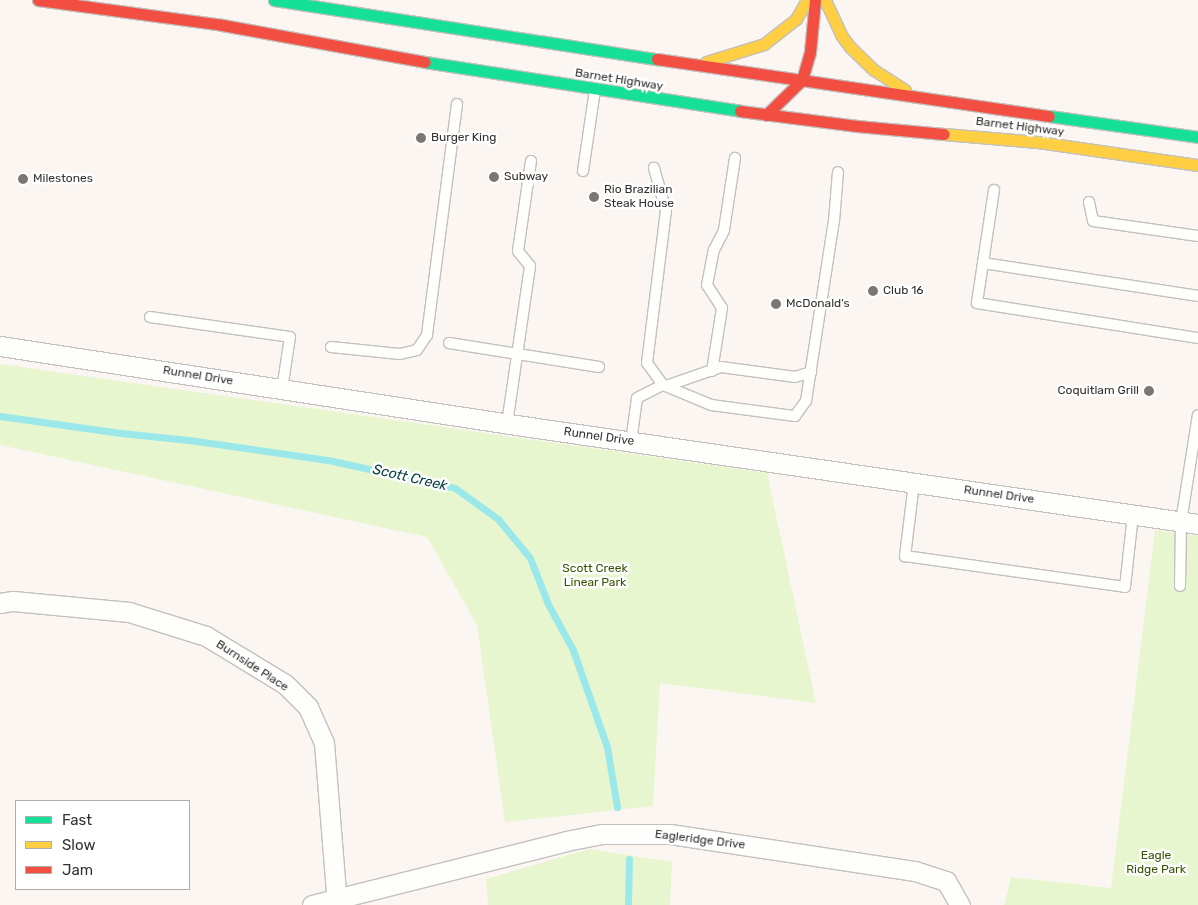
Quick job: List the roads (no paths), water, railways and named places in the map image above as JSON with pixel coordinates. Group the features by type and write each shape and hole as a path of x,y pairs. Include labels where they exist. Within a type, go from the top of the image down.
{"main road":[{"name":"Barnet Highway","path":"38,0 222,25 373,54 595,90 766,115 857,126 1038,142 1198,165"},
{"name":"Barnet Highway","path":"274,0 430,26 1198,137"},
{"path":"696,65 764,44 777,36 796,19 807,0"},
{"path":"766,115 802,80 810,52 815,0"},
{"path":"825,0 841,35 850,47 874,70 915,96"}],"street":[{"name":"Runnel Drive","path":"0,346 507,424 1190,523"},
{"name":"Burnside Place","path":"0,603 13,601 129,612 206,636 285,684 308,707 324,743 337,902"},
{"name":"Eagleridge Drive","path":"312,905 337,902 566,841 602,834 670,834 915,871 946,881 960,905"}],"lane":[{"path":"583,171 595,90"},
{"path":"331,347 400,354 417,350 427,335 457,104"},
{"path":"712,371 722,308 707,285 714,250 724,230 734,158"},
{"path":"507,424 530,266 518,251 531,162"},
{"path":"654,168 666,211 647,363 665,386 711,405 795,416 806,402 834,221 838,172"},
{"path":"994,190 977,303 1198,338"},
{"path":"1089,202 1092,220 1198,236"},
{"path":"983,263 1198,296"},
{"path":"150,316 290,337 282,389"},
{"path":"449,343 599,367"},
{"path":"631,442 637,398 665,386 721,367 795,377 811,372"},
{"path":"1180,586 1190,523 1198,415"},
{"path":"914,483 905,556 1125,587 1133,515"}],"waterway":[{"name":"Scott Creek","path":"0,416 328,460 455,488 498,519 530,558 548,604 573,650 607,747 617,807"},
{"name":"Scott Creek","path":"628,905 629,859"}],"place":[{"name":"Burger King","path":"421,138"},
{"name":"Subway","path":"494,177"},
{"name":"Milestones","path":"23,179"},
{"name":"Rio Brazilian Steak House","path":"594,197"},
{"name":"Club 16","path":"873,291"},
{"name":"McDonald's","path":"776,304"},
{"name":"Coquitlam Grill","path":"1149,391"}],"park label":[{"name":"Scott Creek Linear Park","path":"595,576"},
{"name":"Eagle Ridge Park","path":"1156,863"}]}
